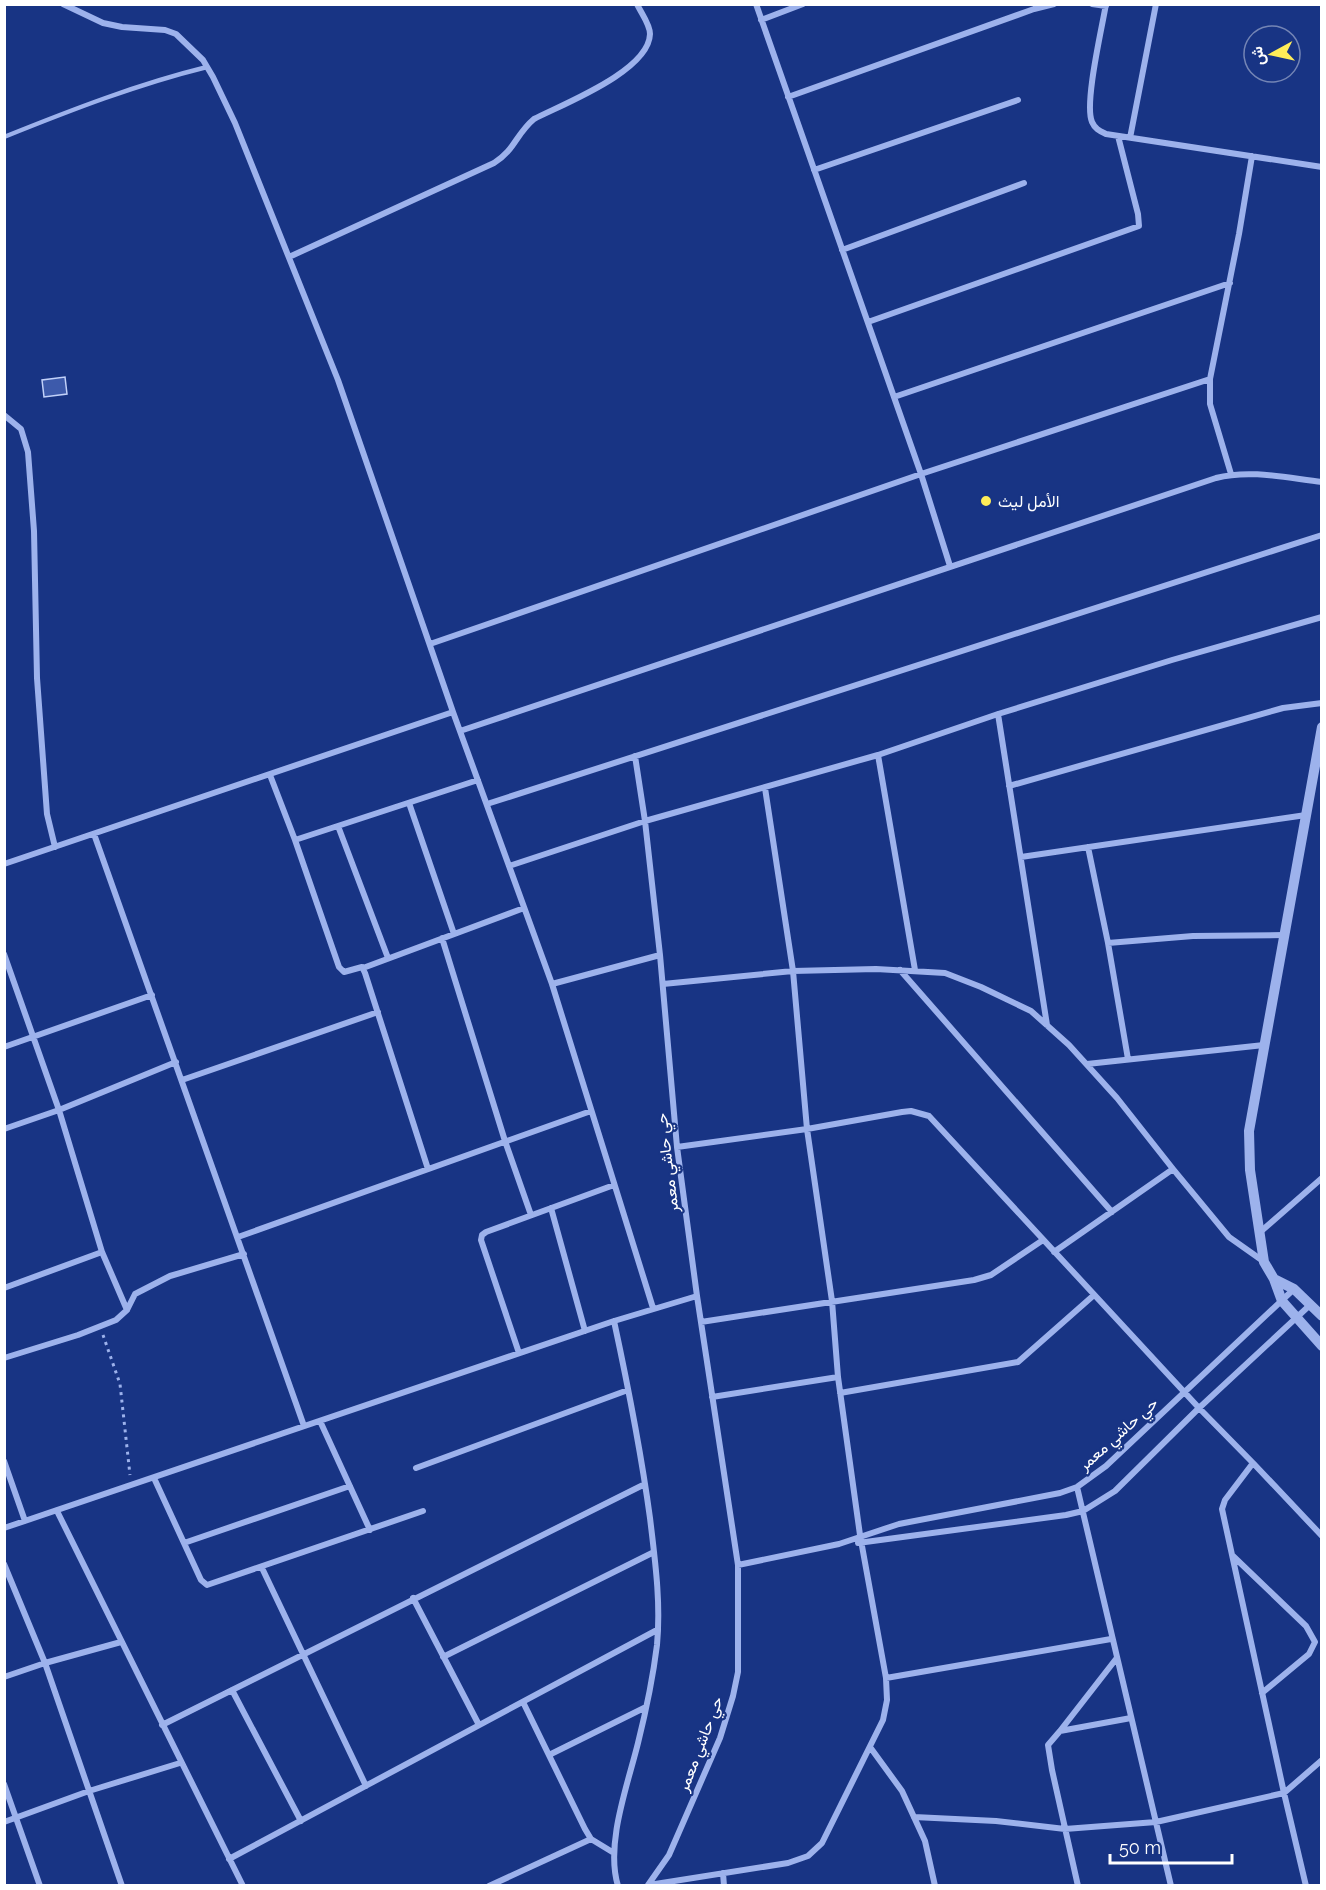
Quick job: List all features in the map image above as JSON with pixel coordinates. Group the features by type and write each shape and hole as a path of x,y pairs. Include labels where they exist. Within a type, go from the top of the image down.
{"street":[{"path":"63,4 103,23 165,30 176,34 203,60 235,123 338,380 453,712 552,984 653,1308"},
{"path":"289,257 494,163 506,156 524,127 534,119 621,75 642,54 650,33 637,4"},
{"path":"756,4 921,474 950,566"},
{"path":"761,20 803,4"},
{"path":"788,97 1034,9 1054,4"},
{"path":"1092,4 1106,5 1090,103 1091,120 1096,129 1106,134 1322,167"},
{"path":"1130,138 1156,4"},
{"path":"814,170 1018,100"},
{"path":"868,322 1139,226 1118,136"},
{"path":"1231,474 1210,404 1210,379 1230,283 1252,156"},
{"path":"842,250 1024,183"},
{"path":"894,397 1230,283"},
{"path":"429,644 921,474 1210,379"},
{"path":"4,415 21,429 28,452 34,531 38,690 47,814 54,847"},
{"path":"460,731 1231,474 1322,482"},
{"path":"487,804 1322,535"},
{"path":"509,866 645,821 878,755 998,714 1172,660 1322,617"},
{"path":"1009,786 1283,708 1322,704"},
{"path":"4,864 453,712"},
{"path":"998,714 1047,1026"},
{"path":"1322,727 1249,1131 1250,1170 1264,1262 1274,1279 1282,1301 1322,1346"},
{"path":"878,755 915,970"},
{"name":"حي حاشي معمر","path":"635,756 645,821 660,955 677,1147 738,1565 738,1672 733,1696 720,1738 669,1855 649,1885"},
{"path":"270,775 339,967 344,972 363,968 524,908"},
{"path":"295,840 478,780"},
{"path":"649,1885 789,1863 808,1856 822,1843 870,1747 883,1720 886,1700 886,1678 861,1543 840,1394 832,1301 807,1129 793,971 765,788"},
{"path":"409,802 454,934"},
{"path":"1021,857 1305,815"},
{"path":"338,826 388,958"},
{"path":"94,834 304,1426"},
{"path":"1088,847 1108,943 1128,1059"},
{"path":"1108,943 1193,936 1284,935"},
{"path":"442,938 505,1142 531,1215"},
{"path":"5,955 59,1110 102,1252 127,1310"},
{"path":"552,984 660,955"},
{"path":"363,968 428,1169"},
{"path":"900,970 1112,1212"},
{"path":"663,984 793,971 900,970 945,973 971,983 1031,1011 1087,1064 1118,1098 1229,1237 1264,1262"},
{"path":"4,1047 152,995"},
{"path":"182,1080 378,1012"},
{"path":"1087,1064 1264,1045"},
{"path":"4,1129 59,1110 176,1062"},
{"path":"238,1237 591,1111"},
{"path":"677,1147 807,1129 902,1112 911,1111 928,1116 1199,1408 1322,1536"},
{"path":"1054,1252 1173,1169"},
{"path":"1258,1233 1322,1178"},
{"path":"519,1353 481,1240 486,1232 614,1185"},
{"path":"551,1208 585,1331"},
{"path":"701,1322 974,1280 991,1275 1043,1240"},
{"path":"4,1288 102,1252"},
{"path":"4,1358 116,1320 127,1310 135,1294 170,1276 244,1254"},
{"path":"1274,1279 1294,1289 1322,1316"},
{"name":"حي حاشي معمر","path":"738,1565 849,1541 860,1535 899,1524 1060,1493 1077,1487 1106,1466 1294,1289"},
{"path":"840,1394 1018,1362 1094,1295"},
{"path":"4,1528 614,1321 697,1296"},
{"name":"حي حاشي معمر","path":"849,1541 861,1543 1083,1511 1115,1491 1199,1408 1310,1305"},
{"path":"614,1321 645,1484 658,1598 657,1645 646,1707 620,1815 614,1853 618,1886"},
{"path":"712,1397 838,1377"},
{"path":"416,1468 628,1390"},
{"path":"320,1421 370,1530"},
{"path":"4,1461 25,1521"},
{"path":"1253,1463 1225,1500 1222,1509 1306,1886"},
{"path":"154,1478 201,1580 207,1585 423,1511"},
{"path":"162,1725 645,1484"},
{"path":"184,1543 350,1486"},
{"path":"1077,1487 1171,1886"},
{"path":"57,1511 242,1884 233,1886"},
{"path":"443,1656 654,1552"},
{"path":"1232,1554 1306,1626 1315,1642 1309,1654 1262,1694"},
{"path":"4,1564 45,1663 122,1886"},
{"path":"262,1568 366,1786"},
{"path":"413,1598 479,1725"},
{"path":"229,1859 657,1630"},
{"path":"886,1678 1111,1639"},
{"path":"4,1677 121,1642"},
{"path":"1078,1886 1048,1745 1116,1659"},
{"path":"232,1690 301,1821"},
{"path":"523,1702 591,1839 614,1853"},
{"path":"549,1755 646,1707"},
{"path":"1060,1731 1131,1718"},
{"path":"870,1747 902,1791 925,1841 935,1886"},
{"path":"914,1817 996,1821 1065,1829 1156,1822 1284,1793 1322,1760"},
{"path":"4,1822 89,1791 180,1763"},
{"path":"4,1784 40,1886"},
{"path":"489,1886 591,1839"},
{"path":"723,1873 724,1886"}],"lane":[{"path":"4,137 159,79 207,67"}],"path":[{"path":"100,1326 120,1384 131,1485"}],"building":[{"path":"65,377 67,394 44,397 42,380"}],"place":[{"name":"الأمل ليث","path":"986,501"}]}
